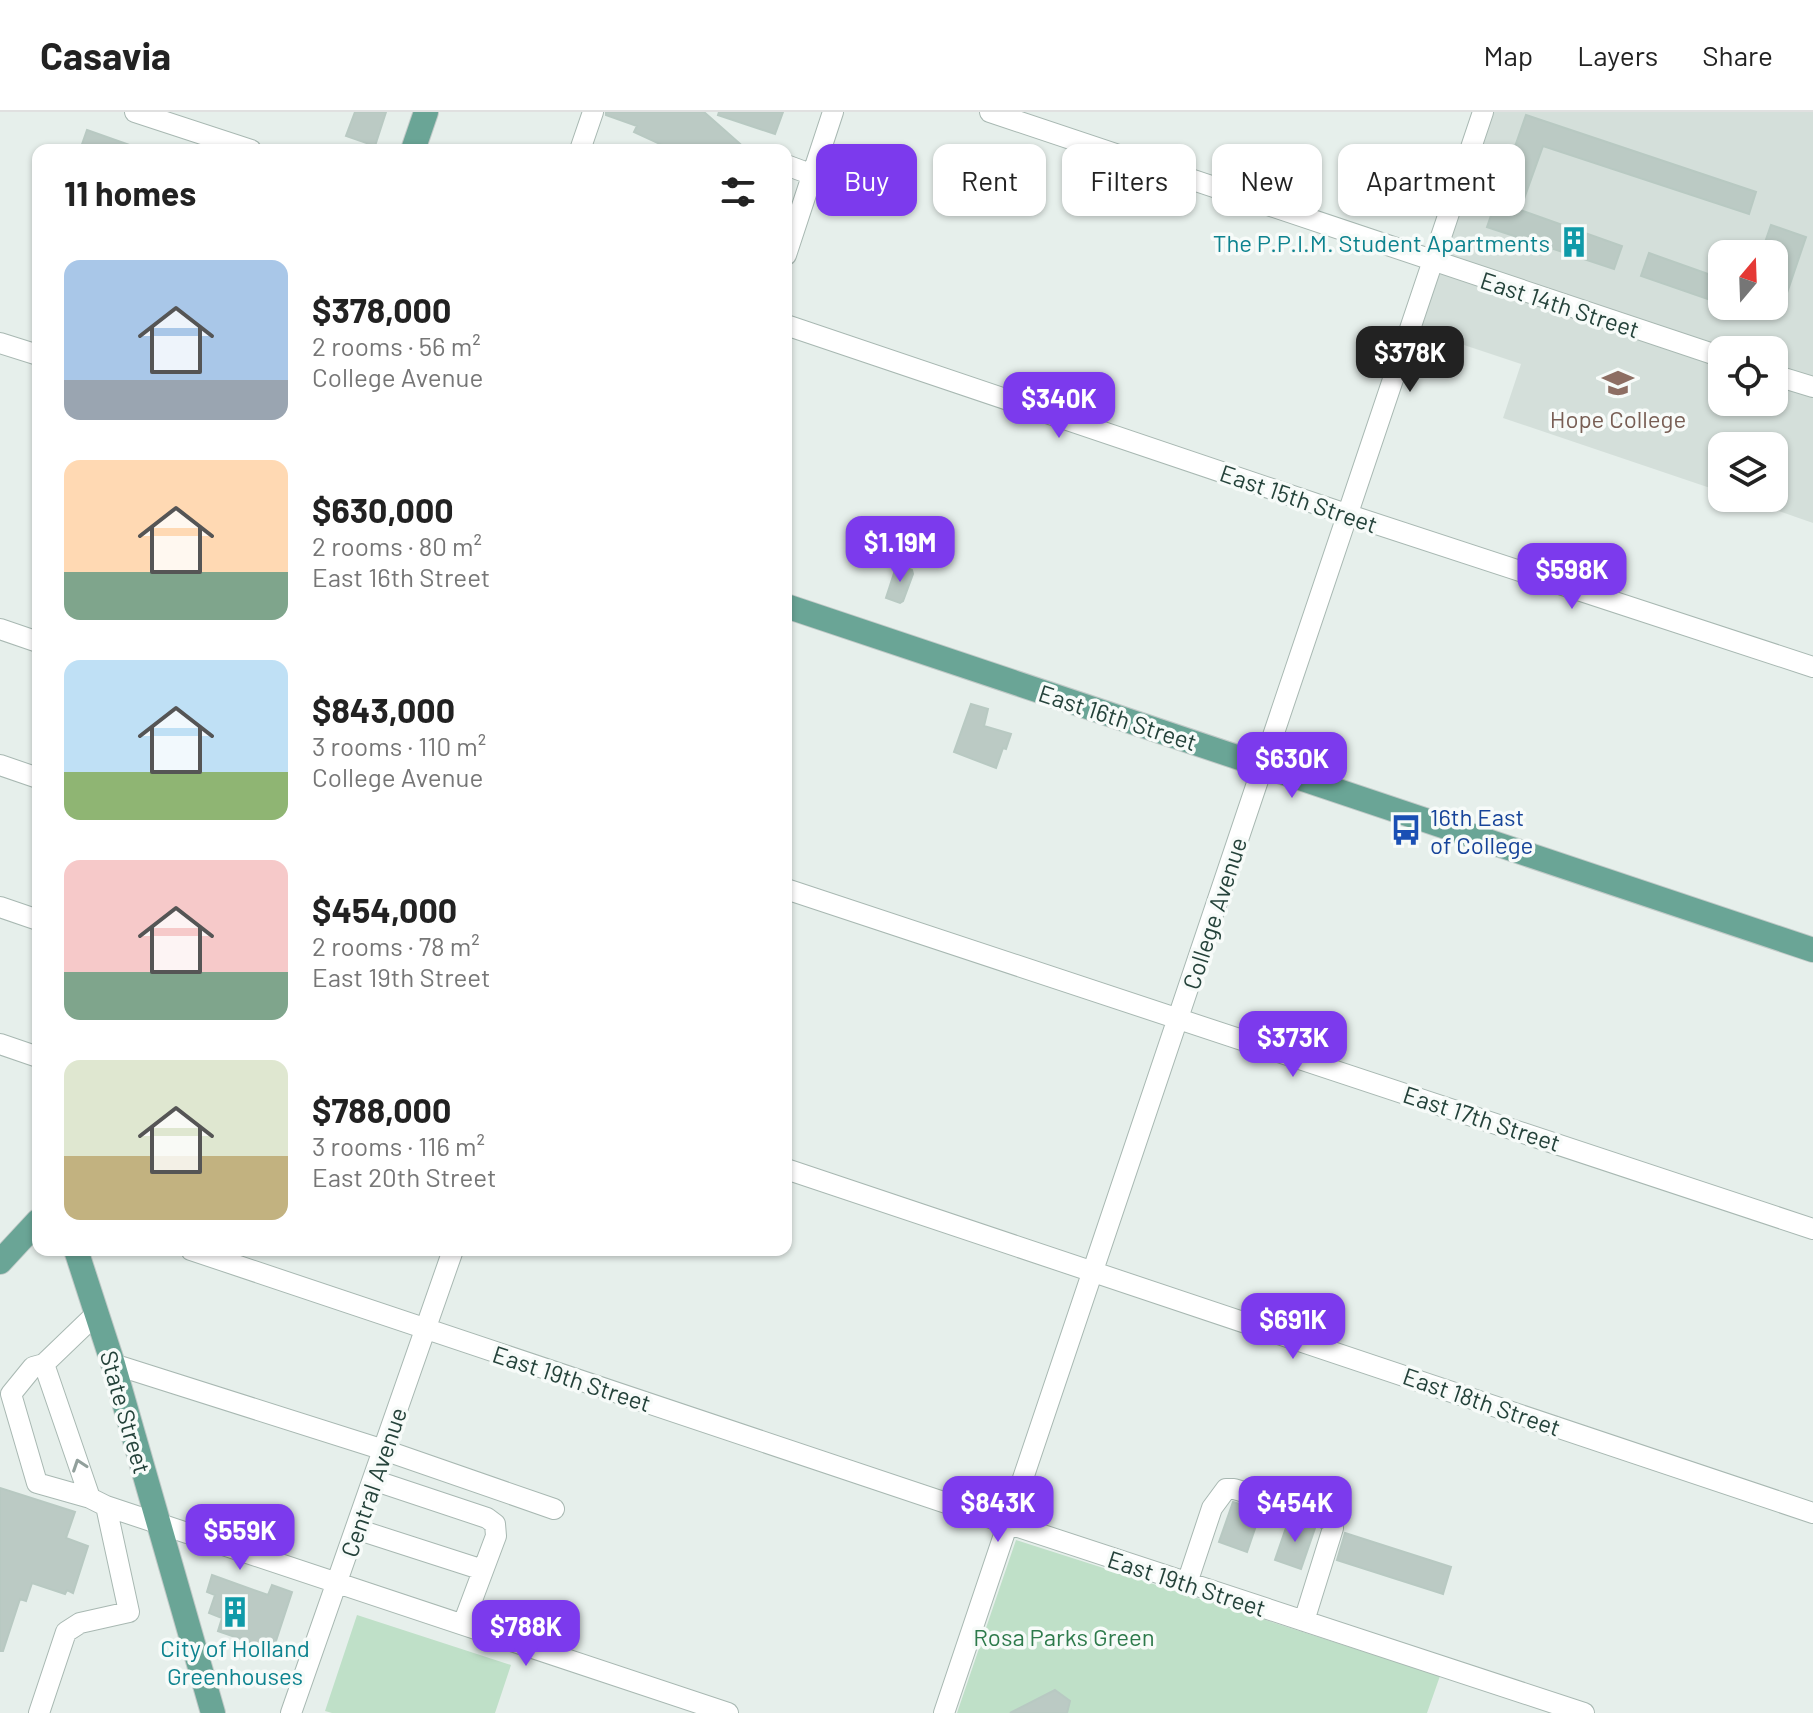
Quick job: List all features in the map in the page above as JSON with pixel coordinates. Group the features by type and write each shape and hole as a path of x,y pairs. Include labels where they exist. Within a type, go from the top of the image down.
{"main road":[{"path":"415,144 426,112"},
{"name":"East 16th Street","path":"792,608 1813,950"},
{"path":"0,1262 32,1227"},
{"name":"State Street","path":"78,1256 113,1364 213,1713"}],"street":[{"path":"135,112 233,144"},
{"path":"582,144 593,112"},
{"path":"792,237 833,112"},
{"name":"East 14th Street","path":"990,112 1708,352"},
{"name":"College Avenue","path":"944,1713 1483,112"},
{"path":"792,167 813,175"},
{"name":"East 15th Street","path":"792,327 1813,667"},
{"path":"0,343 32,347"},
{"path":"1788,379 1813,387"},
{"path":"0,629 32,640"},
{"path":"0,765 32,776"},
{"name":"East 17th Street","path":"792,891 1813,1229"},
{"path":"0,907 32,918"},
{"path":"0,1044 32,1055"},
{"name":"East 18th Street","path":"792,1171 1813,1513"},
{"name":"East 19th Street","path":"209,1256 1584,1713"},
{"name":"Central Avenue","path":"291,1713 451,1256"},
{"path":"96,1314 44,1364 33,1367 11,1394 37,1483 728,1713"},
{"path":"39,1713 66,1632 80,1623 129,1612 98,1502 44,1364"},
{"path":"113,1364 384,1450 554,1509"},
{"path":"373,1480 487,1518 495,1524 496,1536 463,1624"},
{"path":"1187,1583 1212,1508 1226,1489 1315,1513 1330,1521 1333,1528 1304,1621"},
{"path":"356,1529 483,1570"}],"shaded area":[{"path":"1483,112 1813,112 1813,523 1781,512 1788,512 1788,432 1708,432 1708,487 1503,418 1521,364 1410,327 1448,216 1525,216 1525,144 1472,144"}],"green space":[{"name":"Rosa Parks Green","path":"1016,1540 1440,1676 1427,1713 957,1713"},
{"path":"357,1615 511,1665 495,1713 325,1711"}],"building":[{"path":"355,112 386,112 376,144 346,136"},
{"path":"606,112 704,112 740,144 660,144 634,132 637,126 606,115"},
{"path":"719,112 783,112 775,134 718,115"},
{"path":"1526,115 1756,192 1749,214 1543,146 1525,196 1525,144 1516,144"},
{"path":"87,130 127,144 82,144"},
{"path":"1525,212 1622,246 1614,269 1487,227 1491,216 1525,216"},
{"path":"1771,225 1806,237 1788,290 1788,240 1766,240"},
{"path":"1649,253 1708,274 1708,299 1641,276"},
{"path":"897,564 912,570 913,574 900,603 886,598"},
{"path":"971,704 988,709 984,726 1011,734 996,768 954,752"},
{"path":"0,1488 75,1512 66,1538 88,1546 73,1593 67,1590 65,1594 32,1583 26,1601 20,1599 3,1651 0,1651"},
{"path":"1233,1502 1261,1511 1247,1552 1219,1542"},
{"path":"1289,1519 1315,1528 1301,1569 1275,1560"},
{"path":"1345,1533 1451,1567 1443,1594 1337,1560"},
{"name":"City of Holland Greenhouses","path":"212,1575 268,1595 272,1585 292,1592 273,1650 218,1631 222,1618 209,1613 215,1595 207,1592"},
{"path":"1055,1690 1070,1701 1067,1713 1010,1713"}],"place":[{"name":"The P.P.I.M. Student Apartments","path":"1574,242"},
{"name":"Hope College","path":"1618,383"},
{"name":"16th East of College","path":"1406,830"},
{"name":"City of Holland Greenhouses","path":"235,1612"}]}
